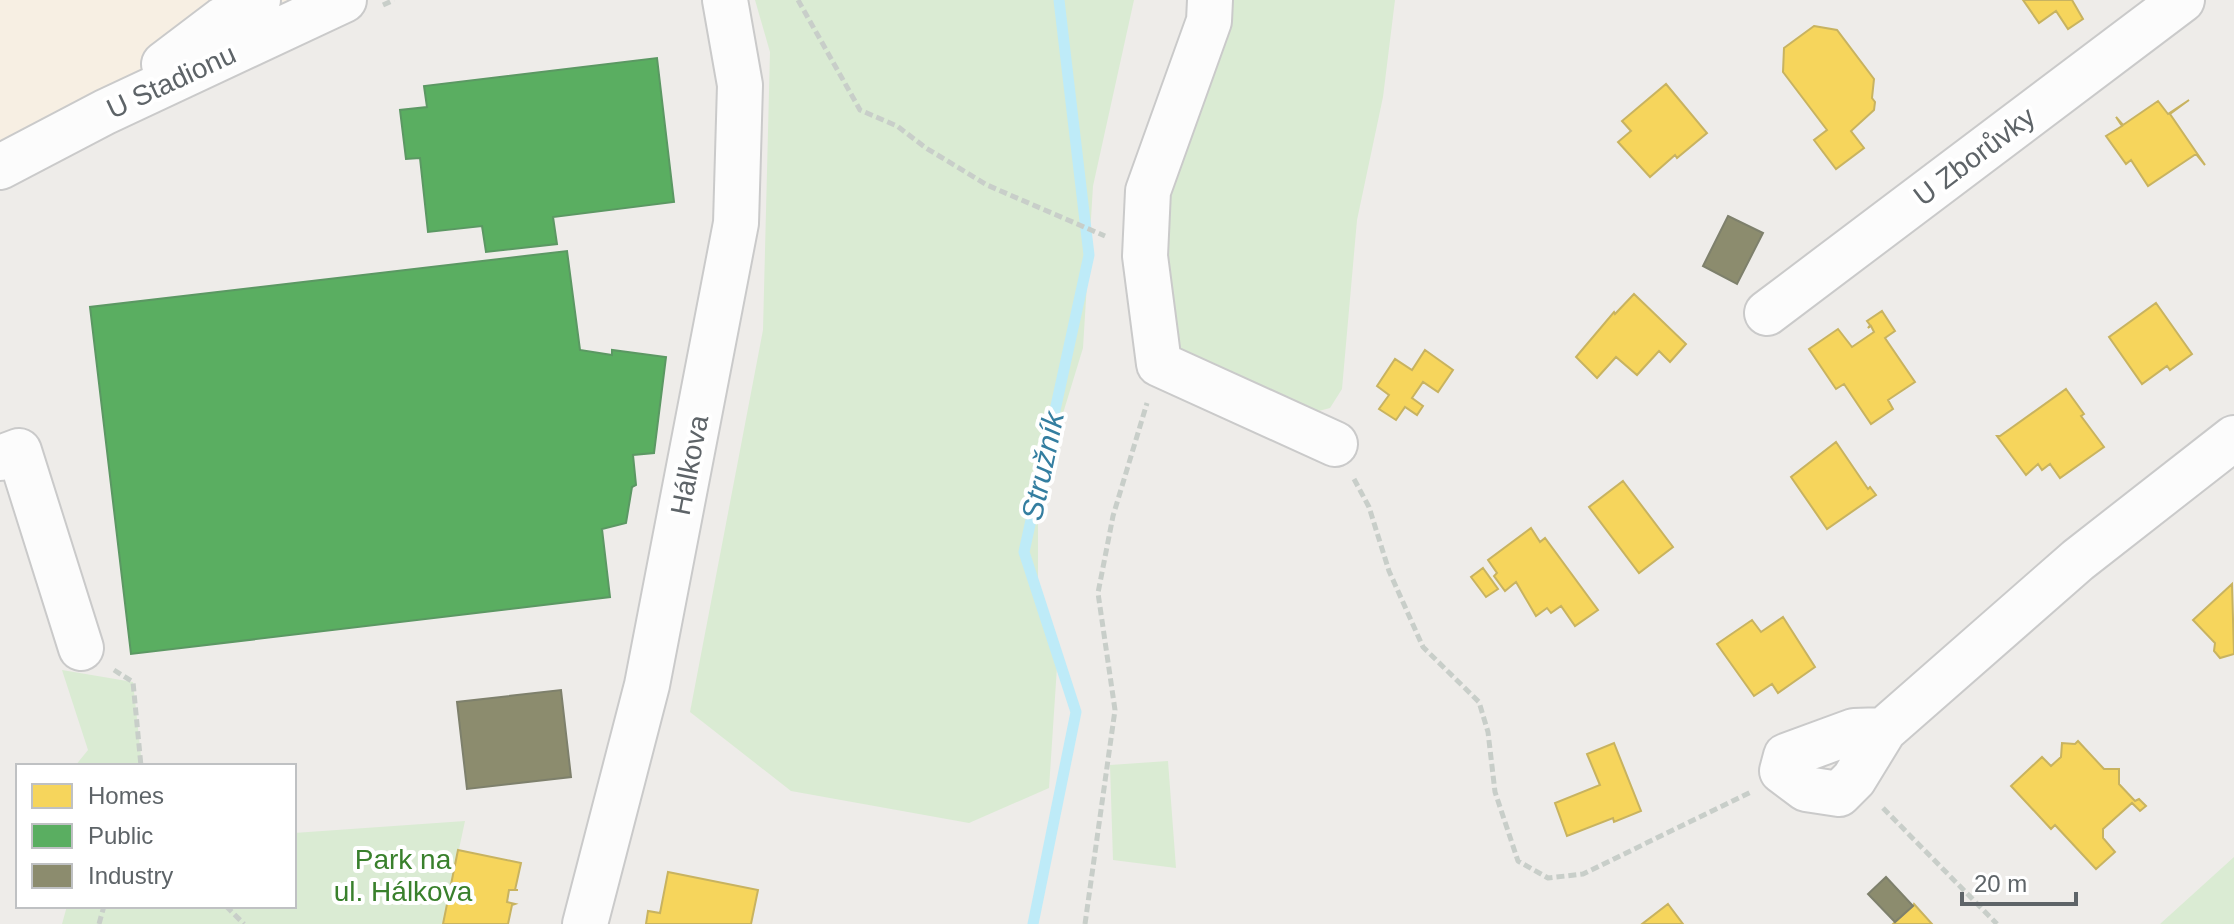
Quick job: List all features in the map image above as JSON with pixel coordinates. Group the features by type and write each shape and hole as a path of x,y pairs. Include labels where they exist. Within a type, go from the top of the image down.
{"street":[{"path":"105,112 222,20 258,0"},
{"name":"U Stadionu","path":"0,167 105,112 344,0"},
{"name":"Hálkova","path":"585,924 647,685 736,223 740,85 725,0"},
{"path":"1210,0 1209,21 1148,191 1145,256 1159,364 1335,444"},
{"name":"U Zborůvky","path":"1767,313 2182,0"},
{"path":"1884,730 1854,731 1786,756 1782,771 1806,789 1839,794 1854,779 1884,730 2078,560 2234,438"},
{"path":"0,458 19,451 81,648"}],"path":[{"path":"798,0 860,110 897,126 926,148 987,185 1097,232"},
{"path":"1085,924 1115,710 1098,593 1113,516 1159,364"},
{"path":"1335,444 1369,507 1389,571 1423,647 1479,702 1488,732 1495,792 1518,861 1548,878 1583,874 1740,799 1782,771"},
{"path":"81,648 133,682 141,764"},
{"path":"1854,779 1997,924"},
{"path":"228,908 244,924"}],"shaded area":[{"path":"0,0 301,0 287,7 282,1 0,145"}],"green space":[{"path":"755,0 1134,0 1093,186 1083,348 1038,495 1038,590 1057,667 1049,788 969,823 791,791 690,712 763,330 770,52"},
{"path":"1224,0 1395,0 1383,97 1357,220 1342,389 1330,408 1315,412 1181,354 1163,337 1164,213"},
{"path":"62,670 133,682 142,764 77,764 88,750"},
{"path":"1168,761 1176,868 1113,860 1110,765"},
{"name":"Park na ul. Hálkova","path":"465,821 443,924 62,924 66,908 296,908 296,833"},
{"path":"2234,857 2234,924 2160,924"}],"building: Homes":[{"path":"2023,0 2072,0 2083,19 2068,29 2056,11 2039,23"},
{"path":"1814,26 1837,30 1874,79 1874,110 1851,131 1864,148 1836,169 1814,140 1827,130 1783,72 1784,48"},
{"path":"1666,84 1707,133 1650,177 1618,142 1631,131 1622,121"},
{"path":"2189,100 2170,114 2205,165 2196,154 2148,186 2131,160 2126,164 2106,136 2122,126 2116,117 2123,125 2158,101 2168,114"},
{"path":"1634,294 1686,344 1670,362 1659,351 1637,375 1616,357 1597,378 1576,357 1614,312"},
{"path":"2156,303 2192,354 2170,370 2167,366 2142,384 2109,337"},
{"path":"1882,311 1895,331 1885,338 1915,382 1888,400 1893,409 1871,424 1844,384 1836,389 1809,349 1838,329 1852,347 1874,332 1871,326 1868,328 1870,325 1867,321"},
{"path":"1425,350 1453,370 1438,392 1423,382 1412,398 1423,406 1417,415 1405,407 1396,420 1379,409 1389,395 1377,386 1395,359 1412,370"},
{"path":"2066,389 2104,447 2060,478 2050,464 2042,470 2038,464 2026,475 1997,436"},
{"path":"1836,442 1868,489 1870,487 1876,495 1827,529 1791,477"},
{"path":"1623,481 1673,547 1639,573 1589,507"},
{"path":"1531,528 1540,542 1545,538 1598,610 1575,626 1561,606 1551,613 1547,608 1536,616 1516,582 1505,591 1494,576 1497,573 1488,560"},
{"path":"1483,568 1498,589 1486,597 1471,577"},
{"path":"2232,584 2234,654 2220,658 2214,651 2215,643 2193,620"},
{"path":"1783,617 1815,667 1778,693 1772,684 1754,696 1717,644 1752,620 1761,632"},
{"path":"2078,741 2104,769 2119,769 2119,784 2135,801 2139,799 2146,806 2140,811 2132,803 2103,829 2103,838 2115,852 2096,869 2055,825 2051,829 2011,786 2042,757 2051,766 2061,757 2062,743 2075,744"},
{"path":"1614,743 1641,811 1567,836 1555,803 1600,785 1587,754"},
{"path":"458,850 521,863 515,890 509,890 507,902 515,904 512,905 508,924 443,924"},
{"path":"668,872 758,890 751,924 646,924 648,911 660,913"},
{"path":"1668,904 1683,924 1642,924"},
{"path":"1913,906 1932,924 1893,924"}],"building: Public":[{"path":"657,58 674,202 553,217 557,244 486,252 482,226 428,232 420,158 406,159 400,110 427,107 424,86"},
{"path":"567,251 580,350 612,355 612,350 666,357 654,453 633,455 636,485 632,487 626,523 602,529 610,597 131,654 90,307"}],"building: Industry":[{"path":"1728,216 1763,233 1737,284 1703,266"},
{"path":"561,690 571,777 467,789 457,702"},
{"path":"1886,877 1913,906 1895,922 1868,894"}],"waterway":[{"name":"Stružník","path":"1033,924 1076,712 1024,552 1089,255 1059,0"}]}
